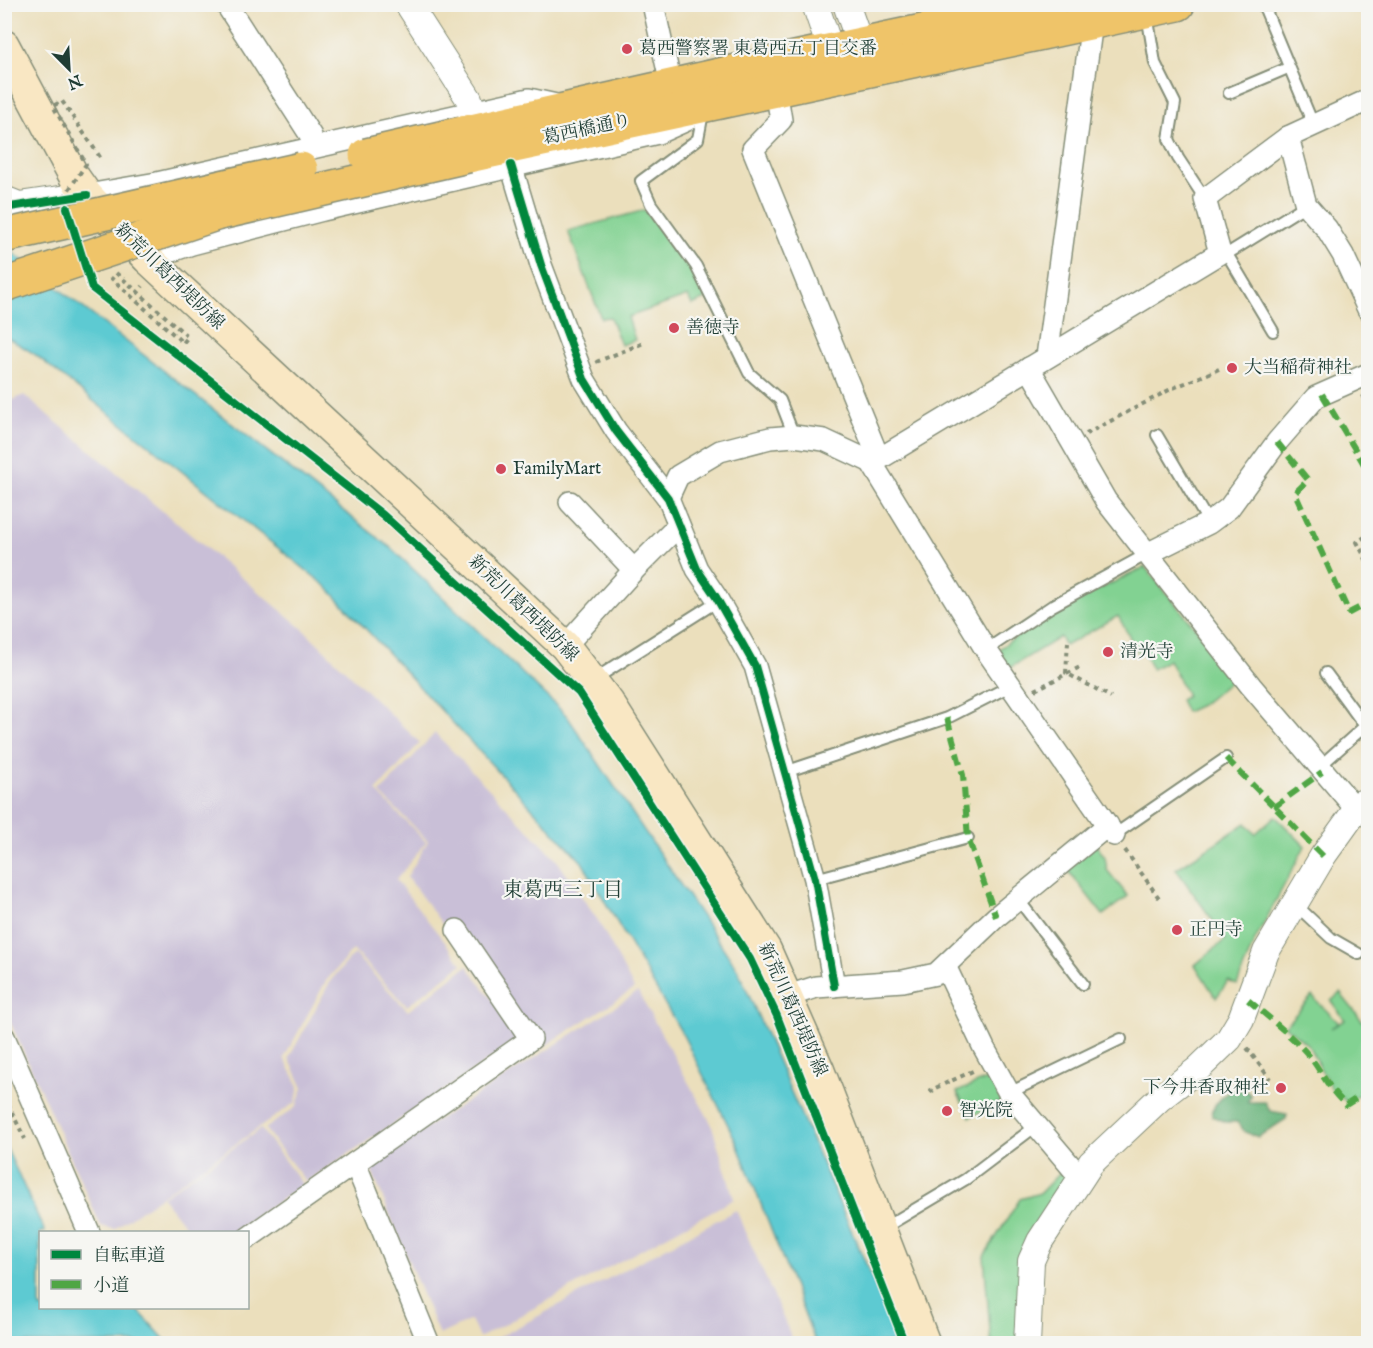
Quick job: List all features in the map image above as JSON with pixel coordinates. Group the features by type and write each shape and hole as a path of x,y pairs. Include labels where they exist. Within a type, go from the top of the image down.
{"main road":[{"name":"葛西橋通り","path":"4,236 68,206 468,134 740,97 776,89 850,60 1050,4"},
{"name":"葛西橋通り","path":"4,285 77,271 216,214 468,134 570,108 671,85 850,60 1093,13 1162,8"},
{"name":"新荒川葛西堤防線","path":"4,45 75,178 68,206 142,269 565,646 593,680 748,918 788,996 926,1344"},
{"path":"4,245 68,206"},
{"path":"4,276 77,271"}],"street":[{"path":"226,4 311,136 314,147"},
{"path":"4,199 19,205 68,206 314,147 468,134 469,99 408,4"},
{"path":"653,4 671,85"},
{"path":"815,4 850,60"},
{"path":"846,4 850,60"},
{"path":"1047,357 1093,13"},
{"path":"776,89 781,120 753,150 875,461 986,650 1111,830 1018,899 968,943 946,968 936,974 906,981 816,987 788,996"},
{"path":"142,269 202,241 511,165 658,133 740,97"},
{"path":"875,461 1224,253 1204,199 1288,137 1368,100"},
{"path":"1288,137 1306,205 1327,229 1343,255 1368,309"},
{"path":"511,165 541,265 580,368 616,431 668,498 697,569 716,597 755,666 815,879 834,986"},
{"path":"1027,1344 1031,1261 1040,1241 1091,1163 1158,1099 1212,1056 1235,1030 1266,952 1323,856 1363,803 1318,767 1251,686 1106,501 1029,368"},
{"path":"1149,554 1209,523 1229,508 1277,442 1316,397 1368,374"},
{"path":"668,498 678,476 720,451 770,438 794,435 824,440 875,461"},
{"path":"570,502 634,570"},
{"path":"565,646 634,570 678,526"},
{"path":"249,1237 531,1038 457,930"},
{"path":"946,968 992,1062 1010,1093 1080,1177"},
{"path":"4,1037 88,1231"},
{"path":"355,1163 429,1344"}],"lane":[{"path":"1263,4 1313,124"},
{"path":"1162,8 1155,63 1175,104 1169,139 1204,199"},
{"path":"1229,93 1288,68"},
{"path":"703,113 698,139 641,181 651,204 696,266 749,373 780,400 794,435"},
{"path":"1273,331 1224,253 1306,205"},
{"path":"1157,435 1209,523"},
{"path":"986,650 1052,606 1149,554"},
{"path":"593,680 713,604 716,597"},
{"path":"1318,767 1365,726 1326,673"},
{"path":"785,772 946,718 1016,691"},
{"path":"1111,830 1226,758"},
{"path":"815,879 968,838"},
{"path":"1018,899 1083,984"},
{"path":"1295,904 1331,938 1359,954"},
{"path":"1010,1093 1122,1039"},
{"path":"880,1231 966,1179 1036,1126"}],"path":[{"path":"68,206 86,164 53,106 62,101 100,158"},
{"path":"138,292 143,286 142,269"},
{"path":"77,271 92,288 384,515 454,579"},
{"path":"107,274 183,343 188,337 114,271"},
{"path":"580,368 646,342"},
{"path":"1070,442 1171,389 1219,369"},
{"path":"1367,561 1357,542 1368,535"},
{"path":"1066,673 1068,642"},
{"path":"1016,691 1080,667"},
{"path":"1066,673 1111,697"},
{"path":"1111,830 1159,898"},
{"path":"1235,1030 1270,1079"},
{"path":"933,1093 931,1090 992,1062"}],"shaded area":[{"path":"24,395 303,629 420,743 376,791 426,842 396,880 462,964 407,1006 353,950 326,981 284,1058 299,1086 296,1102 114,1229 101,1226 5,1010 4,404"},
{"path":"435,733 556,859 599,922 634,989 537,1051 407,877 428,841 380,793"},
{"path":"354,954 408,1011 467,966 522,1038 306,1182 265,1129 296,1107 303,1088 289,1058 331,980"},
{"path":"638,992 711,1123 734,1199 479,1338 471,1320 439,1335 369,1164"},
{"path":"261,1129 303,1185 234,1231 189,1231 162,1197"},
{"path":"736,1210 794,1343 488,1343"}],"green space":[{"path":"645,210 667,239 670,239 692,263 706,299 692,305 688,296 628,317 635,340 621,345 610,317 601,318 568,231"},
{"path":"1145,567 1236,677 1201,705 1186,712 1180,700 1187,696 1169,660 1152,669 1142,650 1138,652 1118,616 1065,646 1060,637 1008,669 996,651 1068,600 1071,603"},
{"path":"1275,816 1305,846 1254,942 1237,985 1228,981 1216,998 1195,965 1226,939 1176,869 1246,823 1255,834"},
{"path":"1096,845 1105,857 1107,870 1128,896 1103,915 1067,869"},
{"path":"1340,993 1368,1028 1368,1089 1347,1102 1332,1090 1308,1045 1285,1026 1312,996 1339,1023 1331,1028 1345,1020 1331,1001"},
{"path":"991,1077 1004,1100 970,1117 957,1092"},
{"path":"1237,1089 1248,1092 1251,1096 1247,1102 1265,1102 1270,1111 1287,1114 1286,1119 1258,1137 1245,1132 1237,1122 1226,1122 1212,1116 1214,1106 1220,1098"},
{"path":"1066,1166 1073,1177 1028,1238 1017,1343 991,1343 984,1256 1020,1199 1040,1193"}],"water":[{"path":"4,246 391,548 567,716 738,970 887,1312 897,1343 816,1343 736,1141 683,1035 582,862 326,586 33,353 5,336"},
{"path":"4,1143 45,1231 39,1231 39,1309 137,1309 168,1343 5,1343"}],"marked path":[{"path":"1322,394 1368,471"},
{"path":"1277,442 1308,480 1295,493 1349,613 1368,603"},
{"path":"947,718 963,775 968,838 996,917"},
{"path":"1226,758 1323,856"},
{"path":"1274,807 1322,772"},
{"path":"1248,1000 1304,1050 1333,1091 1346,1105 1368,1091"}],"cycle path":[{"path":"511,165 541,265 584,379 616,431 668,498 697,569 716,597 755,666 815,879 834,986"},
{"path":"4,208 87,195"},
{"path":"67,208 92,288 383,515 579,693 750,959 777,1016 905,1344"}],"place":[{"name":"葛西警察署 東葛西五丁目交番","path":"627,49"},
{"name":"善徳寺","path":"674,328"},
{"name":"大当稲荷神社","path":"1232,368"},
{"name":"FamilyMart","path":"501,469"},
{"name":"清光寺","path":"1108,652"},
{"name":"正円寺","path":"1177,930"},
{"name":"下今井香取神社","path":"1281,1088"},
{"name":"智光院","path":"947,1111"}],"district":[{"name":"東葛西三丁目","path":"563,890"}]}
